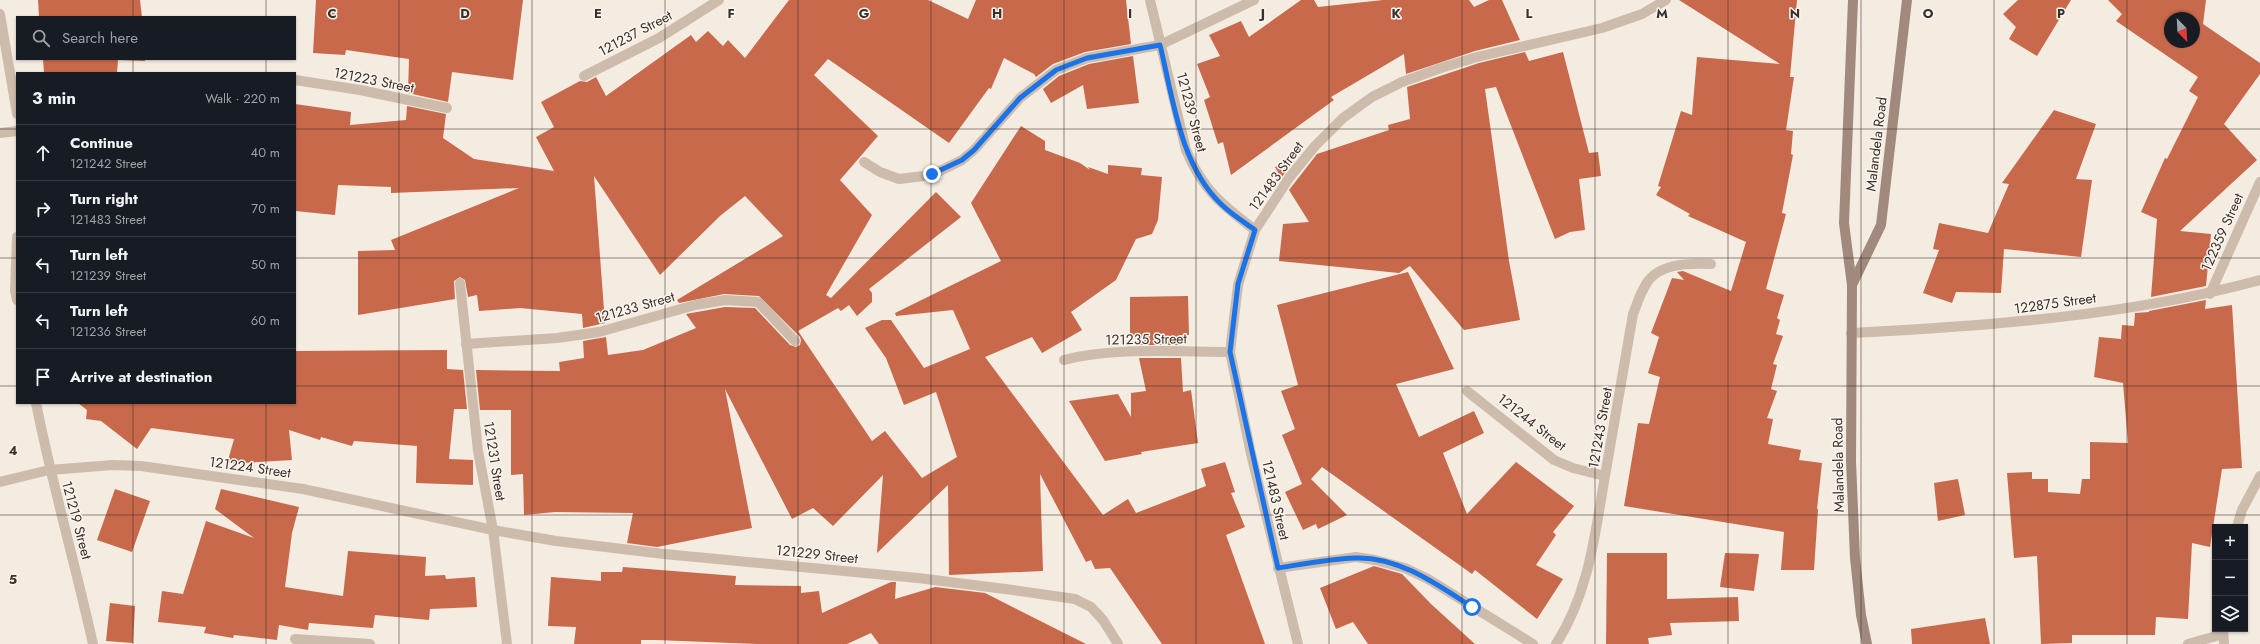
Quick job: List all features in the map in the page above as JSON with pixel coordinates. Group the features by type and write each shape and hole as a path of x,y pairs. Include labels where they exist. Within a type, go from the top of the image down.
{"main road":[{"name":"Malandela Road","path":"1853,0 1844,223 1852,285 1850,333 1851,461 1854,558 1861,615 1867,644"},
{"name":"Malandela Road","path":"1852,285 1880,225 1907,0"}],"street":[{"name":"121237 Street","path":"584,76 659,38 719,0"},
{"name":"121239 Street","path":"1150,0 1186,150 1194,168 1202,182 1221,204 1255,230"},
{"path":"864,162 880,172 899,180 932,174 962,160 974,150 1020,98 1056,70 1087,58 1160,45 1254,0"},
{"name":"121483 Street","path":"1298,644 1278,568 1230,352 1238,284 1255,230 1289,178 1315,146 1343,118 1372,97 1402,82 1463,61 1602,28 1642,14 1666,0"},
{"path":"0,14 16,108"},
{"name":"121223 Street","path":"296,80 360,90 447,108"},
{"path":"0,133 16,131"},
{"name":"122359 Street","path":"2210,294 2260,182"},
{"name":"121243 Street","path":"1556,644 1576,608 1586,580 1597,533 1605,476 1633,314 1644,286 1660,271 1684,263 1710,264"},
{"path":"16,264 16,296"},
{"name":"122875 Street","path":"1850,333 2010,324 2210,294 2260,280"},
{"name":"121231 Street","path":"460,283 478,451 493,530 507,644"},
{"name":"121233 Street","path":"466,344 557,338 599,332 695,305 725,300 758,302 795,341"},
{"name":"121235 Street","path":"1064,360 1082,356 1109,354 1230,352"},
{"name":"121244 Street","path":"1467,391 1494,410 1554,460 1574,468 1605,476"},
{"name":"121219 Street","path":"36,404 49,470 74,561 93,644"},
{"name":"121224 Street","path":"0,482 49,470 113,465 200,474 303,489 493,530"},
{"path":"2238,524 2242,510 2260,476"},
{"name":"121229 Street","path":"493,530 556,541 664,554 918,578 1075,599 1091,608 1103,620 1118,644"},
{"path":"1278,568 1356,558 1375,560 1405,568 1428,579 1533,644"},
{"path":"2188,644 2223,636"},
{"path":"295,639 370,644"}],"building":[{"path":"38,0 140,0 142,16 39,16"},
{"path":"316,0 523,0 513,80 452,72 448,102 408,93 409,59 346,50 345,55 313,53"},
{"path":"789,0 928,0 968,19 976,0 1126,0 1131,44 1085,52 1053,64 1036,77 1034,74 1004,58 991,89 989,88 949,143 828,59 814,75 878,136 840,180 872,215 826,295 831,298 936,192 961,217 869,289 872,293 872,302 857,316 849,305 841,311 838,308 798,331 872,441 885,431 922,478 957,457 936,392 904,405 886,358 865,328 882,320 891,320 924,368 970,349 953,310 896,316 895,313 1001,261 971,203 1021,126 1045,141 1045,150 1080,163 1090,170 1088,167 1108,174 1108,165 1142,168 1141,175 1162,177 1158,220 1152,234 1136,239 1116,280 1071,312 1082,330 1042,353 1032,337 985,357 1103,515 1128,499 1136,513 1206,486 1201,469 1225,462 1235,492 1231,493 1245,527 1226,535 1265,644 1162,644 1110,568 1095,569 1091,560 1086,562 1040,474 1043,571 949,575 948,485 877,553 883,475 833,526 813,508 792,519 725,389 752,528 657,547 627,543 633,513 555,512 524,515 523,474 511,475 511,410 480,410 476,370 560,371 559,362 584,358 583,341 606,337 608,355 643,350 696,328 686,314 725,307 755,308 790,345 796,347 800,345 800,337 759,296 724,294 679,303 677,300 783,236 745,196 720,216 660,275 594,176 605,323 583,328 582,314 520,308 479,311 477,295 468,297 465,280 460,277 454,281 455,299 358,315 358,251 395,250 391,240 519,188 391,193 391,187 338,185 335,215 296,211 296,104 351,112 350,125 406,120 407,106 446,114 443,138 474,159 554,171 536,137 554,127 541,102 580,81 587,82 596,77 606,96 691,35 696,42 708,31 723,46 728,40 745,58"},
{"path":"1301,0 1314,0 1318,7 1383,0 1469,0 1474,7 1489,0 1502,0 1520,40 1475,51 1406,74 1404,54 1331,97 1334,100 1231,175 1223,142 1218,144 1204,100 1210,97 1197,64 1220,56 1209,35 1241,21 1249,37"},
{"path":"1679,0 1797,0 1790,77 1794,77 1786,130 1793,131 1791,154 1793,155 1782,213 1786,214 1766,289 1784,295 1777,318 1780,320 1776,334 1783,336 1773,364 1777,365 1771,389 1777,391 1767,418 1773,419 1768,444 1801,450 1799,460 1822,463 1817,509 1814,570 1781,570 1784,532 1624,506 1638,423 1649,424 1660,377 1648,373 1659,337 1651,333 1672,278 1684,280 1677,272 1683,271 1731,291 1746,242 1688,216 1690,214 1656,195 1661,187 1658,186 1681,111 1692,115 1697,57 1780,64"},
{"path":"2018,0 2071,0 2037,56 2009,39 2016,27 2003,14"},
{"path":"2108,0 2206,0 2203,24 2260,63 2260,74 2224,124 2257,160 2180,231 2211,234 2206,286 2151,297 2157,219 2141,212 2165,158 2167,159 2198,97 2189,91 2198,77 2116,21 2122,14"},
{"path":"1525,52 1529,61 1563,52 1589,153 1598,152 1601,176 1579,179 1585,230 1570,232 1555,239 1496,87 1485,89 1509,261 1520,320 1464,330 1410,266 1399,273 1279,261 1283,224 1309,222 1289,190 1317,154 1389,130 1388,125 1410,119 1407,87 1479,63"},
{"path":"1133,56 1139,103 1087,109 1083,85 1051,103 1043,89 1059,76 1089,64"},
{"path":"43,60 118,60 117,72 44,72"},
{"path":"118,60 145,60 145,61"},
{"path":"2054,110 2096,124 2076,179 2092,180 2081,257 2004,249 2001,293 1956,292 1952,303 1923,293 1939,250 1933,249 1939,223 1988,233 2009,184 2002,183"},
{"path":"1294,161 1284,174 1281,178 1275,167"},
{"path":"1408,272 1454,369 1396,384 1419,437 1474,411 1484,433 1443,453 1467,514 1516,462 1574,506 1553,532 1556,535 1536,565 1563,579 1537,619 1475,570 1472,574 1322,467 1311,479 1347,515 1318,529 1316,524 1303,530 1285,492 1302,484 1282,435 1295,429 1281,391 1298,385 1277,305"},
{"path":"1188,296 1189,335 1179,335 1180,345 1137,345 1135,336 1130,336 1130,297"},
{"path":"2206,300 2205,309 2232,305 2242,468 2222,469 2214,524 2212,524 2210,547 2192,543 2188,619 2156,617 2155,635 2072,635 2072,643 2041,644 2037,556 2014,558 2007,473 2032,472 2032,479 2048,479 2048,492 2080,494 2082,479 2090,479 2090,442 2128,443 2123,383 2094,377 2099,337 2121,339 2122,325 2134,326 2135,313"},
{"path":"447,350 447,369 463,370 467,409 454,409 449,459 473,460 473,485 416,483 417,446 354,441 352,446 321,437 320,440 289,430 292,460 227,464 234,439 151,428 137,449 101,421 86,419 87,410 79,404 296,404 296,351"},
{"path":"1139,358 1181,358 1183,392 1191,390 1198,443 1141,452 1142,454 1105,461 1069,401 1118,394 1131,417 1131,393 1146,391"},
{"path":"1958,479 1965,515 1938,521 1934,483"},
{"path":"115,489 150,501 132,552 97,540"},
{"path":"221,489 299,507 292,533 285,587 343,596 348,551 426,557 425,576 445,575 446,579 475,577 477,607 430,609 429,620 375,615 373,628 309,623 308,630 279,625 277,640 234,635 233,638 204,633 206,627 158,622 162,591 183,594 206,521 254,538 215,509"},
{"path":"1607,553 1667,553 1667,599 1738,597 1739,621 1670,623 1672,635 1648,638 1649,644 1606,644"},
{"path":"1725,553 1759,554 1754,591 1720,587"},
{"path":"1374,566 1402,574 1431,604 1475,644 1368,644 1353,622 1336,629 1320,588"},
{"path":"623,567 736,576 735,585 801,586 801,593 819,591 822,613 891,582 896,582 895,599 935,587 985,593 1086,644 879,644 871,633 847,644 757,644 641,640 641,644 574,644 576,627 548,626 551,577 601,581 601,572 622,572"},
{"path":"110,603 135,606 133,643 106,641"},
{"path":"1985,618 1990,644 1912,644 1911,629"}],"route":[{"path":"932,174 962,160 974,150 983,142 1020,98 1036,84 1056,70 1087,58 1160,45 1186,150 1194,168 1202,182 1221,204 1255,230 1238,284 1230,352 1251,454 1278,568 1356,558 1375,560 1405,568 1428,579 1472,607"}]}
